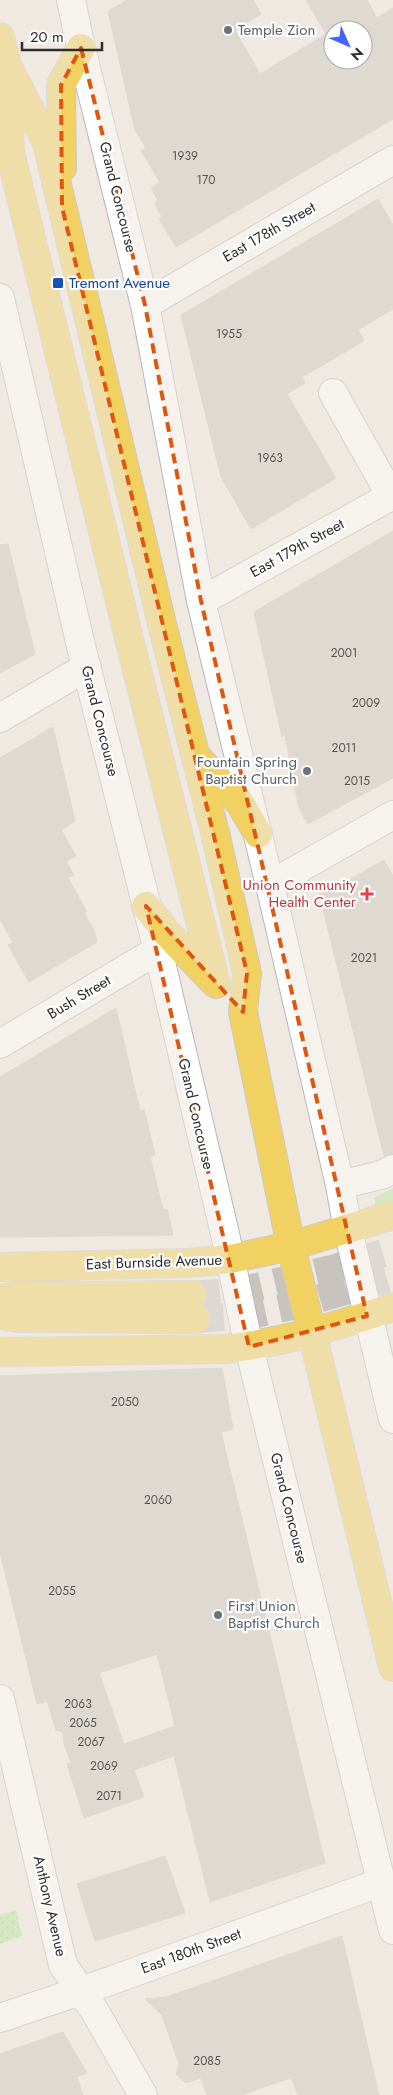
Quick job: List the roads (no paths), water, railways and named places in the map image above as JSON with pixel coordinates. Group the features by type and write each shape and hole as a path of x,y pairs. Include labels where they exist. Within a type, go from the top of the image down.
{"main road":[{"path":"0,37 7,66 10,152 216,984"},
{"path":"62,207 61,85 81,48"},
{"path":"7,66 47,143 195,756 247,973 243,1012 291,1246 393,1667"},
{"path":"195,756 240,803 258,834"},
{"path":"146,906 166,932 243,1012"},
{"name":"East Burnside Avenue","path":"0,1267 187,1263 230,1259 291,1246 393,1215"},
{"name":"East Burnside Avenue","path":"0,1299 19,1296 194,1307 18,1318 0,1315"},
{"path":"0,1352 249,1347 312,1332 393,1307"}],"street":[{"name":"Grand Concourse","path":"71,0 81,48 145,305 201,601 270,885 393,1419"},
{"name":"East 178th Street","path":"145,305 393,160"},
{"name":"Grand Concourse","path":"0,298 10,384 87,666 158,950 249,1347 393,1930"},
{"path":"333,393 392,496"},
{"name":"East 179th Street","path":"201,601 392,496"},
{"path":"0,718 87,666"},
{"path":"270,885 393,815"},
{"name":"Bush Street","path":"0,1044 158,950"},
{"path":"340,1185 381,1175 393,1169"},
{"name":"Anthony Avenue","path":"0,1699 64,1964 144,2095"},
{"name":"East 180th Street","path":"0,2018 382,1882"}],"tunnel":[{"path":"192,1295 240,1291 335,1268 393,1250"},
{"path":"196,1319 251,1315 297,1305 393,1277"}],"place":[{"name":"Temple Zion","path":"228,30"},
{"name":"Tremont Avenue","path":"58,283"},
{"name":"Fountain Spring Baptist Church","path":"307,771"},
{"name":"Union Community Health Center","path":"367,894"},
{"name":"First Union Baptist Church","path":"218,1615"}]}
